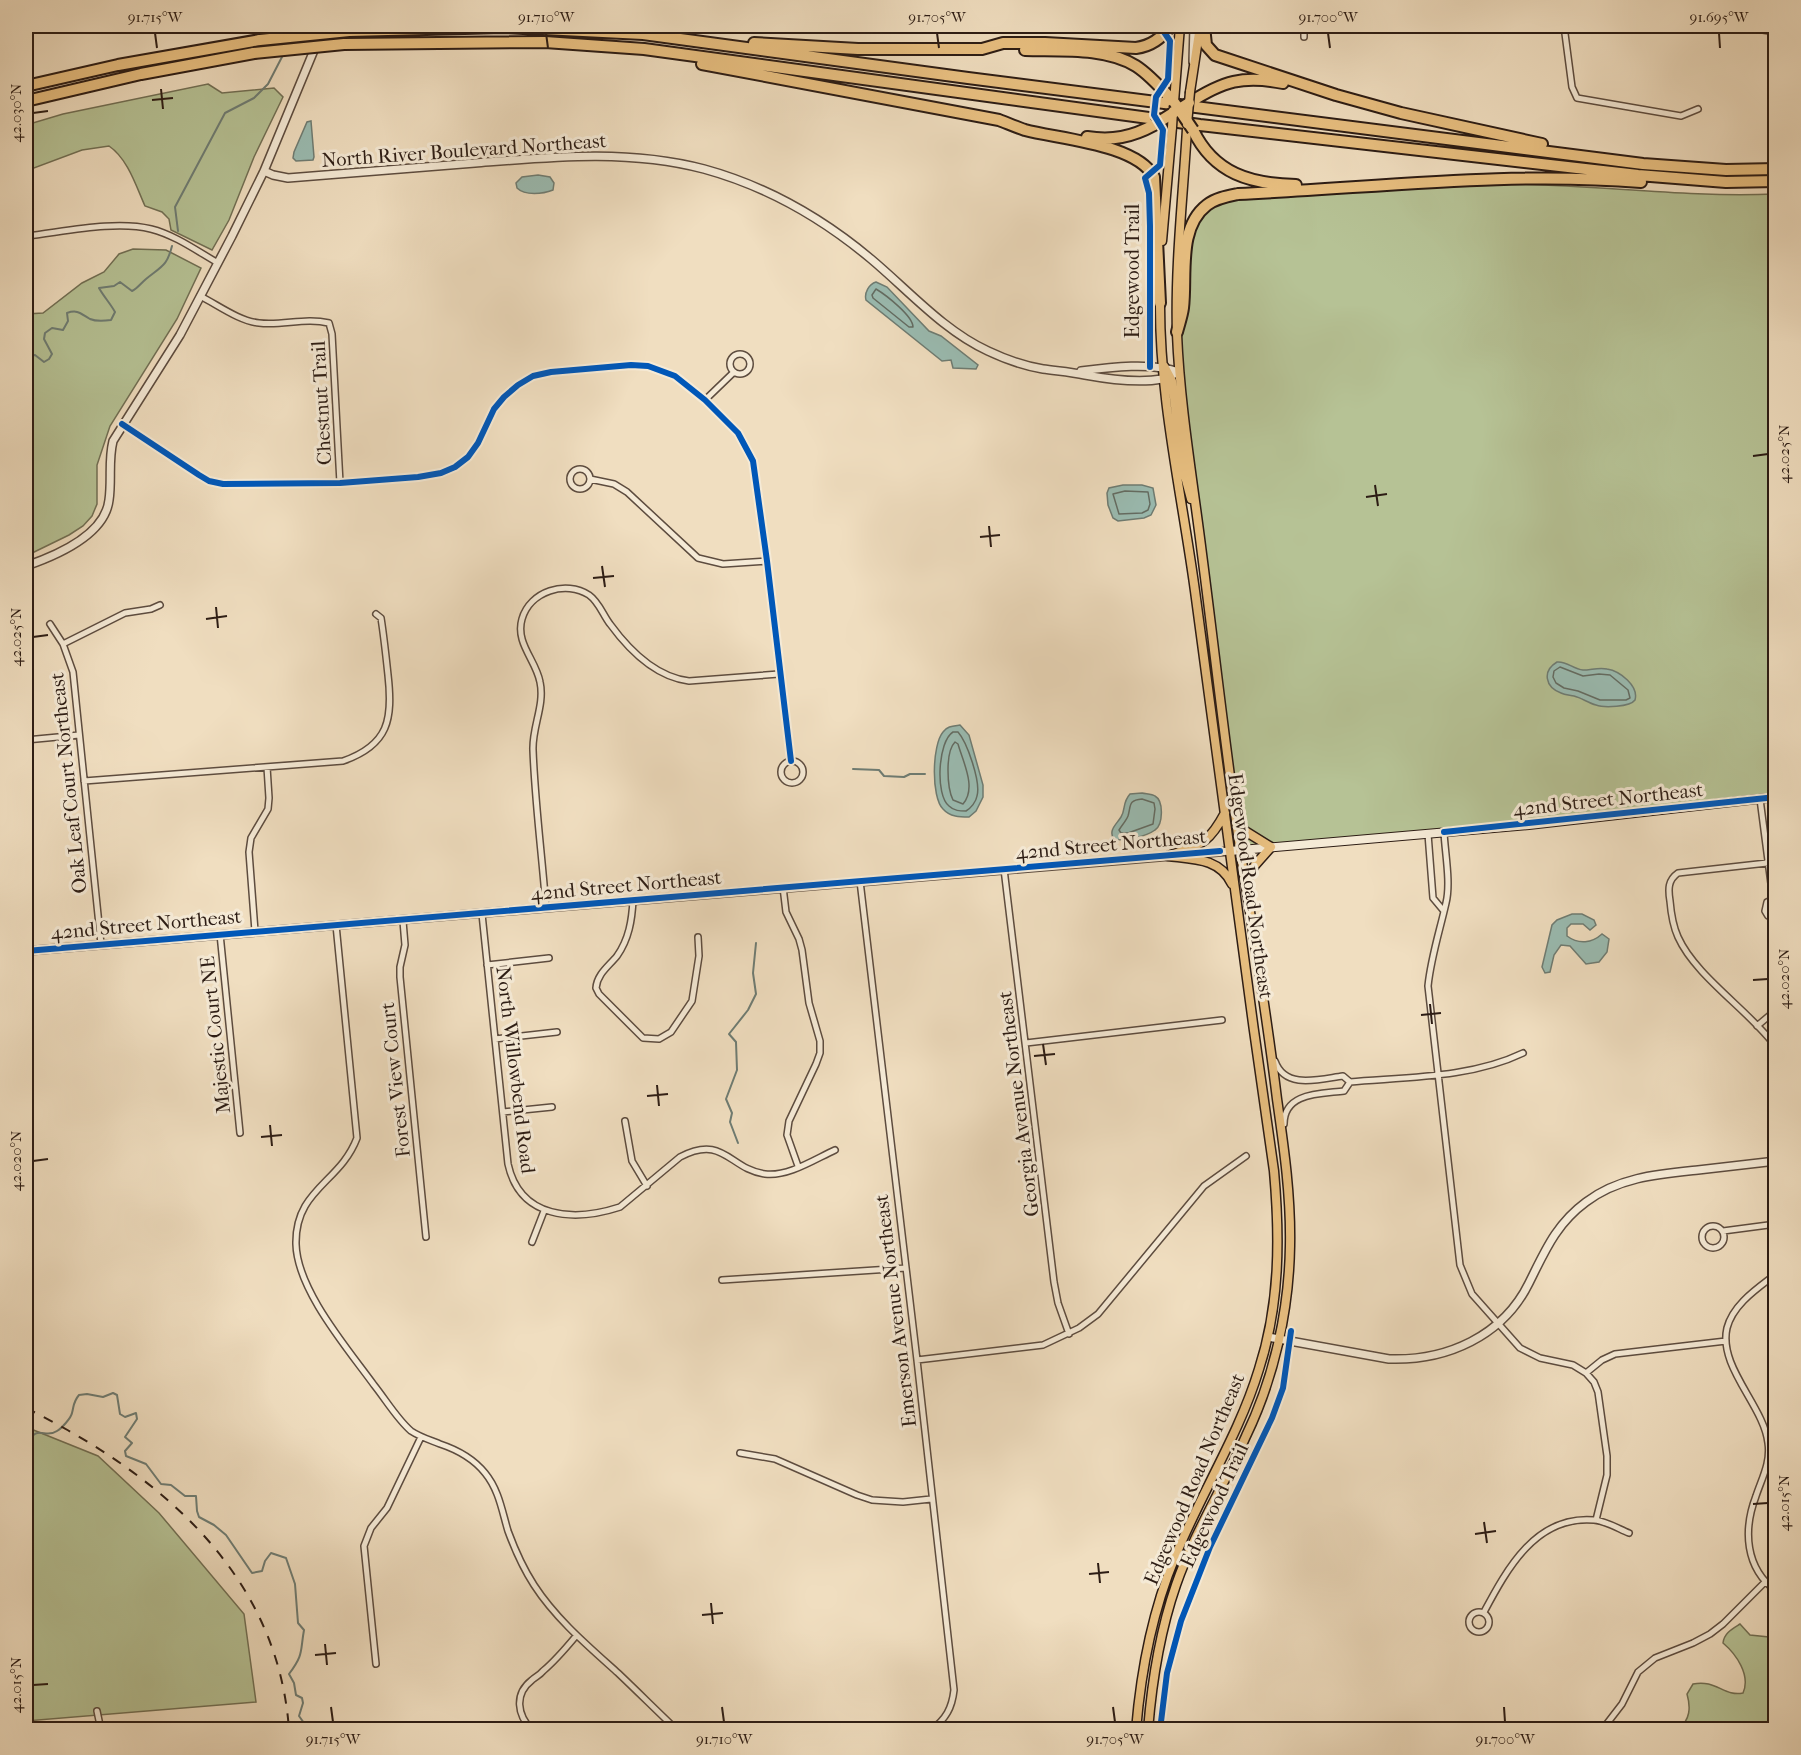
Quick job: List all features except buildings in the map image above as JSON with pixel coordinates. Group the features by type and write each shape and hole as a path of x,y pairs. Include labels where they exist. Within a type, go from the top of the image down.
{"highway":[{"path":"982,48 1003,44 1045,43 1146,47 1155,42 1170,26"},
{"path":"1202,26 1206,45 1215,55 1336,95 1421,119 1613,159"},
{"path":"26,86 118,65 260,40 349,31 503,27 858,49 982,48 1065,51 1107,55 1123,59 1136,66 1180,101 1189,126 1202,146 1221,164 1244,178 1259,182 1301,185 1414,183"},
{"path":"643,34 945,75 1665,166 1726,170 1776,169"},
{"path":"26,101 141,74 254,53 344,44 512,42 590,45 696,56 1189,124 1638,175 1726,182 1776,183"},
{"path":"590,45 1101,139 1123,138 1139,134 1154,125 1180,101 1203,94 1228,82 1251,78 1263,79 1336,95"},
{"path":"999,120 1023,129 1118,152 1135,159 1151,171 1154,177 1160,303"},
{"path":"1177,332 1183,309 1187,245 1191,227 1207,205 1222,197 1238,194 1503,178 1569,178 1703,186 1776,183"}],"main road":[{"name":"Edgewood Road Northeast","path":"1180,26 1180,101"},
{"name":"Edgewood Road Northeast","path":"1148,1730 1155,1671 1170,1607 1186,1561 1259,1408 1279,1339 1288,1284 1290,1251 1291,1215 1283,1144 1240,849 1198,519 1172,375 1164,366 1160,303 1162,231 1172,127 1180,101 1194,70 1202,26"},
{"name":"Edgewood Road Northeast","path":"1136,1730 1143,1669 1159,1604 1175,1557 1248,1403 1268,1336 1277,1281 1278,1211 1274,1171 1225,813 1172,375 1177,332 1179,243 1189,126"},
{"name":"42nd Street Northeast","path":"1230,851 1428,834 1776,797"},
{"path":"1168,856 1197,846 1208,839 1225,813"},
{"path":"1237,822 1245,831 1271,847 1255,865 1245,882"},
{"path":"1168,856 1207,860 1219,866 1229,877 1236,891"},
{"path":"1210,1509 1208,1503 1212,1479"}],"street":[{"path":"26,566 61,551 85,536 101,522 110,497 109,460 113,441 180,335 218,262 264,171 324,26"},
{"path":"1194,26 1191,54 1194,70"},
{"path":"1304,26 1304,37"},
{"path":"1588,26 1564,27 1572,87 1577,98 1681,116 1698,109"},
{"path":"1736,26 1776,32"},
{"name":"North River Boulevard Northeast","path":"264,171 288,178 538,158 600,156 648,159 701,169 754,186 817,218 871,259 950,327 987,350 1017,363 1102,378 1172,375"},
{"path":"26,236 136,226 169,236 218,262"},
{"name":"Chestnut Trail","path":"200,296 245,319 258,323 314,319 329,323 332,334 340,483"},
{"path":"122,424 209,481 242,485 340,483 418,477 441,473 455,467 468,457 478,443 494,409 504,397 533,376 551,372 631,365 648,366 675,376 705,400 738,432 753,462 790,761"},
{"name":"North River Boulevard Northeast","path":"1075,372 1106,368 1164,366 1172,375"},
{"path":"705,400 734,372"},
{"path":"590,479 614,484 627,492 698,558 723,564 767,561"},
{"path":"546,908 533,748 540,708 540,682 521,638 522,618 537,597 548,591 569,588 588,594 596,601 624,642 661,672 674,679 689,681 779,674"},
{"path":"63,644 125,613 151,609 160,605"},
{"path":"84,781 343,761 358,755 380,737 390,711 381,618 376,614"},
{"name":"Oak Leaf Court Northeast","path":"50,624 63,644 73,672 100,944"},
{"path":"26,740 79,735"},
{"path":"790,761 800,764 803,771 802,778 794,784 786,782 782,776 784,765 790,761"},
{"path":"255,931 249,852 251,838 268,809 267,767"},
{"path":"1761,799 1774,899 1765,904 1765,910 1768,916 1776,917"},
{"path":"1444,832 1446,904 1430,965 1428,986 1460,1265 1472,1294 1520,1348 1540,1358 1574,1365 1594,1382 1598,1392 1607,1475 1596,1520"},
{"path":"1428,834 1433,898 1443,910"},
{"name":"42nd Street Northeast","path":"26,951 1230,851"},
{"path":"1776,862 1678,873 1672,878 1668,890 1677,935 1683,947 1776,1047"},
{"name":"Georgia Avenue Northeast","path":"1004,869 1054,1282 1058,1303 1069,1334"},
{"name":"Emerson Avenue Northeast","path":"860,881 954,1690 952,1705 946,1717 931,1730"},
{"path":"783,887 786,912 802,950 809,1003 820,1041 820,1053 816,1064 789,1121 788,1135 798,1166"},
{"path":"633,900 628,936 618,955 599,976 596,988 599,994 643,1038 659,1039 671,1032 692,1001 698,967 698,937"},
{"name":"North Willowbend Road","path":"482,914 511,1178 521,1194 544,1211"},
{"name":"Forest View Court","path":"403,921 405,945 400,977 426,1237"},
{"path":"336,925 357,1138 344,1163 312,1194 304,1206 296,1232 297,1258 312,1293 333,1329 403,1423 421,1437 461,1452 487,1475 500,1502 519,1559 535,1586 576,1636 677,1730"},
{"name":"Majestic Court NE","path":"220,934 240,1133"},
{"path":"487,965 549,958"},
{"path":"1757,1026 1776,1010"},
{"path":"1026,1043 1222,1020"},
{"path":"495,1039 556,1032"},
{"path":"1270,1045 1277,1065 1284,1074 1294,1080 1304,1081 1343,1076 1350,1082 1437,1074 1489,1066 1523,1053"},
{"path":"1283,1144 1284,1118 1288,1106 1297,1099 1308,1096 1344,1091 1350,1082"},
{"path":"503,1112 552,1107"},
{"path":"625,1121 632,1161 647,1186"},
{"path":"532,1242 544,1211 558,1214 585,1213 620,1208 680,1157 701,1149 713,1149 726,1154 752,1170 764,1174 775,1174 835,1150"},
{"path":"917,1360 1043,1345 1069,1334 1098,1314 1204,1186 1246,1156"},
{"path":"1268,1336 1389,1359 1409,1359 1452,1351 1498,1325 1520,1298 1542,1253 1562,1224 1587,1201 1608,1188 1643,1176 1776,1161"},
{"path":"1723,1231 1723,1242 1718,1246 1708,1246 1703,1241 1703,1234 1710,1226 1718,1227 1723,1231 1776,1224"},
{"path":"722,1280 906,1268"},
{"path":"1776,1274 1742,1302 1732,1315 1727,1328 1726,1341 1740,1383 1764,1426 1768,1443 1768,1461 1749,1518 1748,1535 1754,1568 1764,1583 1776,1591"},
{"path":"1586,1373 1602,1360 1615,1354 1726,1341"},
{"path":"376,1664 364,1546 371,1528 387,1509 421,1437"},
{"path":"740,1453 775,1459 872,1500 903,1502 932,1499"},
{"path":"1484,1612 1511,1563 1530,1543 1551,1529 1573,1521 1596,1520 1629,1533"},
{"path":"1602,1730 1622,1704 1638,1672 1655,1658 1710,1634 1764,1583"},
{"path":"532,1730 520,1714 519,1698 530,1680 542,1673 576,1636"},
{"path":"97,1711 101,1730"}],"green space":[{"path":"208,84 222,93 274,88 283,97 254,157 229,220 212,250 171,230 169,219 162,212 145,206 126,165 116,151 109,146 82,150 26,171 26,125 63,114"},
{"path":"1509,184 1676,193 1775,194 1775,797 1241,850 1177,332 1191,227 1222,197"},
{"path":"133,249 166,250 201,268 177,319 110,426 97,465 97,504 92,516 83,526 69,535 26,556 26,314 43,313 82,283 104,272 119,254"},
{"path":"26,1427 98,1456 159,1513 244,1614 256,1702 26,1721"},
{"path":"1740,1624 1750,1635 1769,1637 1775,1643 1775,1729 1679,1729 1687,1717 1689,1704 1687,1694 1693,1684 1708,1684 1730,1693 1743,1693 1744,1672 1733,1653 1723,1643 1727,1634"}],"water":[{"path":"311,121 313,160 296,161 293,158 294,152 307,122"},
{"path":"538,175 550,177 554,183 553,190 534,194 520,191 517,188 516,183 522,177"},
{"path":"876,282 887,287 929,331 941,336 978,365 976,369 953,368 951,360 942,361 866,300 868,289"},
{"path":"1142,485 1153,488 1156,505 1151,515 1118,521 1113,518 1108,505 1107,493 1109,488"},
{"path":"1557,662 1583,670 1604,668 1612,670 1631,685 1635,700 1623,705 1600,706 1561,693 1552,687 1547,679 1549,670"},
{"path":"960,725 969,735 983,785 983,797 976,811 969,817 959,817 946,812 936,794 934,771 939,739 946,729"},
{"path":"1142,793 1155,796 1160,803 1161,818 1158,827 1151,833 1141,836 1114,840 1112,830 1122,814 1128,797 1130,794"},
{"path":"1572,914 1582,914 1594,920 1596,925 1590,930 1583,924 1571,924 1567,928 1567,936 1576,941 1585,942 1602,934 1609,939 1607,952 1599,962 1586,964 1570,946 1561,945 1554,955 1550,972 1545,973 1542,967 1552,925 1557,920"}],"waterway":[{"path":"285,26 286,35"},
{"path":"178,231 175,207 225,113 254,98 268,84 283,55"},
{"path":"26,359 35,355 44,362 49,359 52,354 44,339 45,333 52,328 63,330 68,321 67,313 77,312 95,321 111,320 115,312 99,288 114,286 120,282 132,291 134,290 163,265 172,246"},
{"path":"853,769 879,770 884,776 904,777 910,774 925,774"},
{"path":"738,1143 730,1122 732,1113 726,1099 737,1070 736,1042 729,1034 748,1010 756,994 753,973 756,943"},
{"path":"26,1445 34,1434 48,1434 61,1428 71,1415 79,1395 103,1397 113,1393 117,1395 120,1414 125,1417 136,1413 137,1419 125,1437 132,1443 125,1451 126,1456 146,1464 161,1484 171,1485 185,1496 196,1496 199,1517 226,1535 252,1573 262,1571 271,1553 286,1558 295,1584 298,1623 304,1630 299,1657 289,1674 294,1683 296,1695 302,1698 303,1703 299,1716 304,1723 303,1730"}],"railway":[{"path":"26,1408 74,1434 121,1464 164,1497 202,1534 235,1576 262,1622 280,1673 289,1730"}],"cycle path":[{"name":"Edgewood Trail","path":"1150,367 1150,226 1149,193 1145,178 1160,165 1163,130 1154,115 1156,97 1168,79 1170,41 1160,26"},
{"path":"122,424 209,481 223,484 340,483 418,477 441,473 455,467 468,457 478,443 494,409 518,385 533,376 551,372 631,365 648,366 675,376 705,400 738,433 753,461 791,761"},
{"path":"1444,832 1776,797"},
{"path":"26,951 1220,851"},
{"name":"Edgewood Trail","path":"1160,1730 1167,1673 1181,1621 1210,1547 1272,1418 1283,1388 1291,1331"}]}
